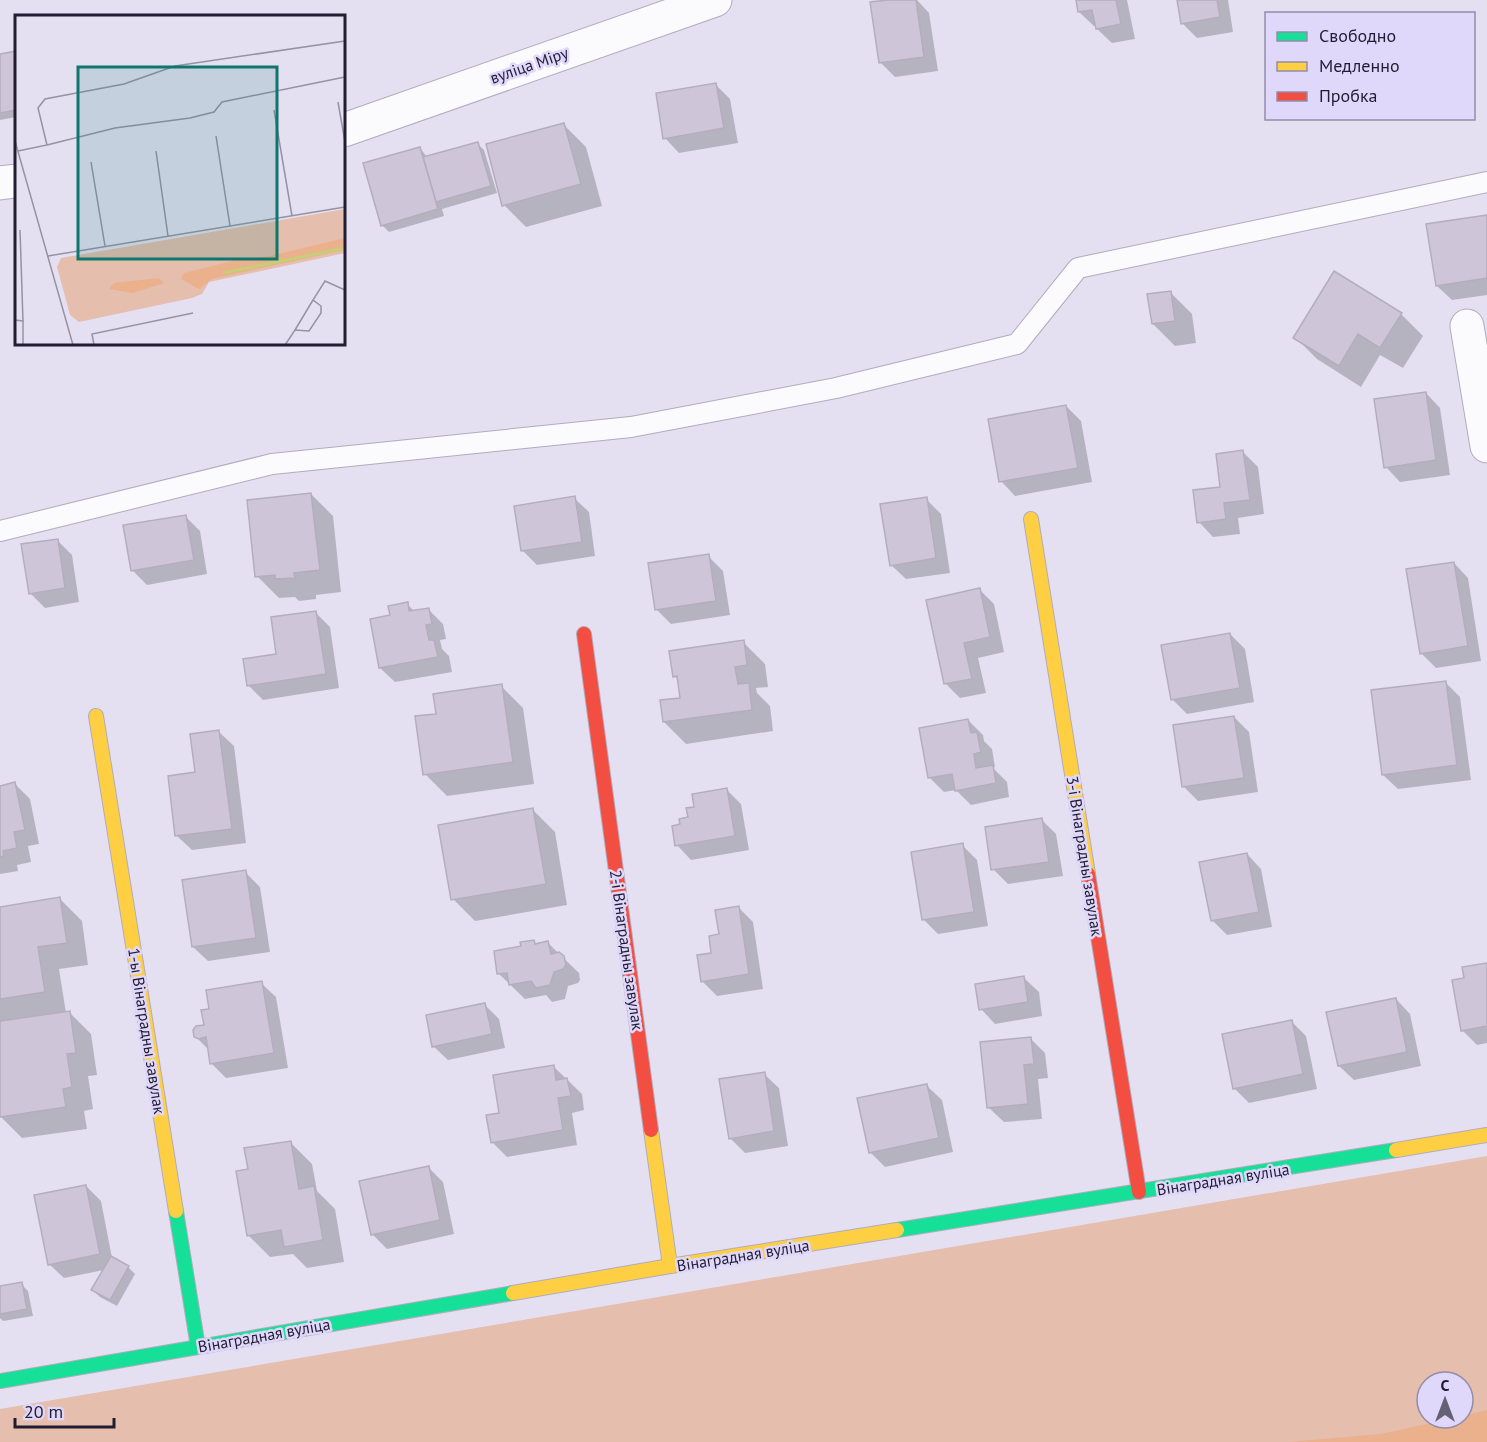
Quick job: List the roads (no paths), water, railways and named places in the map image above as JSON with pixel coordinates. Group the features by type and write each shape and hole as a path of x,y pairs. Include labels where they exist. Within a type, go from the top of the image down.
{"street":[{"name":"вуліца Міру","path":"345,130 715,0"},
{"path":"0,183 15,181"},
{"path":"1467,326 1487,446"},
{"name":"3-і Вінаградны завулак","path":"1031,519 1139,1192"},
{"name":"2-і Вінаградны завулак","path":"584,634 670,1266"},
{"name":"1-ы Вінаградны завулак","path":"96,716 198,1347"},
{"name":"Вінаградная вуліца","path":"0,1381 670,1266 1487,1135"}],"lane":[{"path":"0,531 272,464 631,427 836,388 1017,344 1078,268 1487,182"}]}
